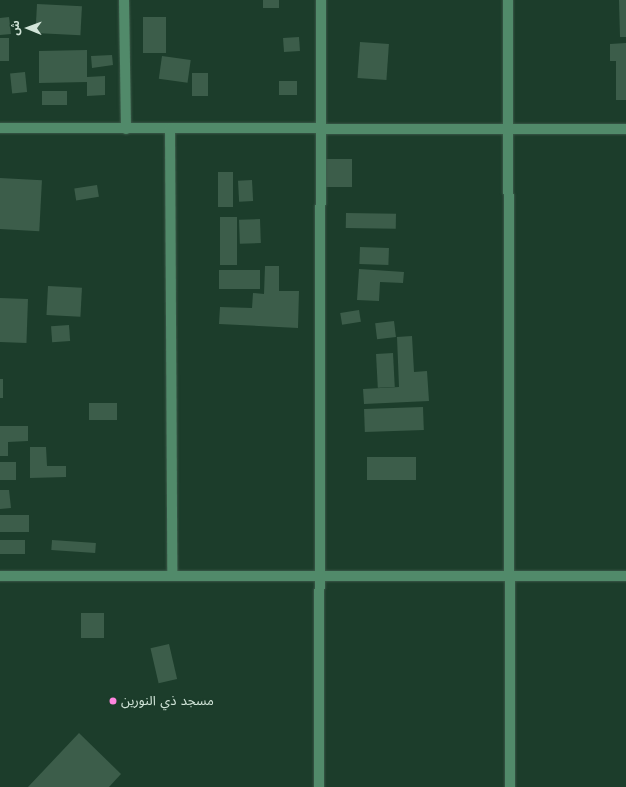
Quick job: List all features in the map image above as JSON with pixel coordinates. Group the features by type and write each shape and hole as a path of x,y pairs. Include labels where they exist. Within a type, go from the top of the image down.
{"street":[{"path":"124,0 126,129"},
{"path":"319,787 318,574 321,0"},
{"path":"508,0 510,787"},
{"path":"0,128 626,129"},
{"path":"170,128 172,574"},
{"path":"0,576 172,574 626,576"}],"building":[{"path":"263,0 279,0 279,8 263,8"},
{"path":"619,0 626,0 626,37 620,37"},
{"path":"37,4 82,6 80,35 35,33"},
{"path":"9,17 11,34 0,35 0,18"},
{"path":"143,17 166,17 166,53 143,53"},
{"path":"299,37 300,51 284,52 283,38"},
{"path":"0,38 9,38 9,61 0,61"},
{"path":"360,42 389,44 386,80 357,78"},
{"path":"626,43 626,100 616,100 616,61 610,61 610,44"},
{"path":"87,50 87,77 105,76 105,95 87,96 87,82 39,83 39,51"},
{"path":"112,55 113,65 92,68 91,56"},
{"path":"162,56 191,60 188,83 159,79"},
{"path":"25,72 27,92 12,93 10,74"},
{"path":"192,73 208,73 208,96 192,96"},
{"path":"279,81 297,81 297,95 279,95"},
{"path":"42,91 67,91 67,105 42,105"},
{"path":"326,159 352,159 352,187 326,187"},
{"path":"218,172 233,172 233,207 218,207"},
{"path":"0,178 42,180 39,231 0,229"},
{"path":"252,180 253,201 239,202 238,181"},
{"path":"97,185 99,197 76,200 74,189"},
{"path":"346,213 396,214 396,229 346,228"},
{"path":"220,217 237,217 237,265 220,265"},
{"path":"260,219 261,243 240,244 239,220"},
{"path":"360,247 389,248 388,265 359,264"},
{"path":"265,266 279,266 279,291 299,291 298,328 219,324 220,307 252,308 253,293 264,294"},
{"path":"359,269 404,272 403,283 380,282 379,301 357,300"},
{"path":"219,270 260,270 260,289 219,289"},
{"path":"48,286 82,288 80,317 46,315"},
{"path":"0,298 28,299 26,343 0,342"},
{"path":"359,310 361,322 342,325 340,313"},
{"path":"394,321 396,337 377,339 375,323"},
{"path":"69,325 70,341 52,342 51,326"},
{"path":"412,336 414,372 427,371 429,401 364,404 363,389 399,387 397,337"},
{"path":"393,353 395,387 378,388 376,354"},
{"path":"0,379 3,379 3,398 0,398"},
{"path":"89,403 117,403 117,420 89,420"},
{"path":"423,407 424,430 365,432 364,409"},
{"path":"0,426 28,426 28,441 8,442 8,456 0,456"},
{"path":"30,447 46,447 47,466 66,466 66,477 30,478"},
{"path":"367,457 416,457 416,480 367,480"},
{"path":"0,462 16,462 16,480 0,480"},
{"path":"0,490 9,490 11,508 0,509"},
{"path":"0,515 29,515 29,532 0,532"},
{"path":"0,540 25,540 25,554 0,554"},
{"path":"52,540 96,543 95,553 51,550"},
{"path":"81,613 104,613 104,638 81,638"},
{"path":"169,644 177,679 159,683 150,648"},
{"path":"79,733 121,774 109,787 28,787"}],"place":[{"name":"مسجد ذي النورين","path":"113,701"}]}
